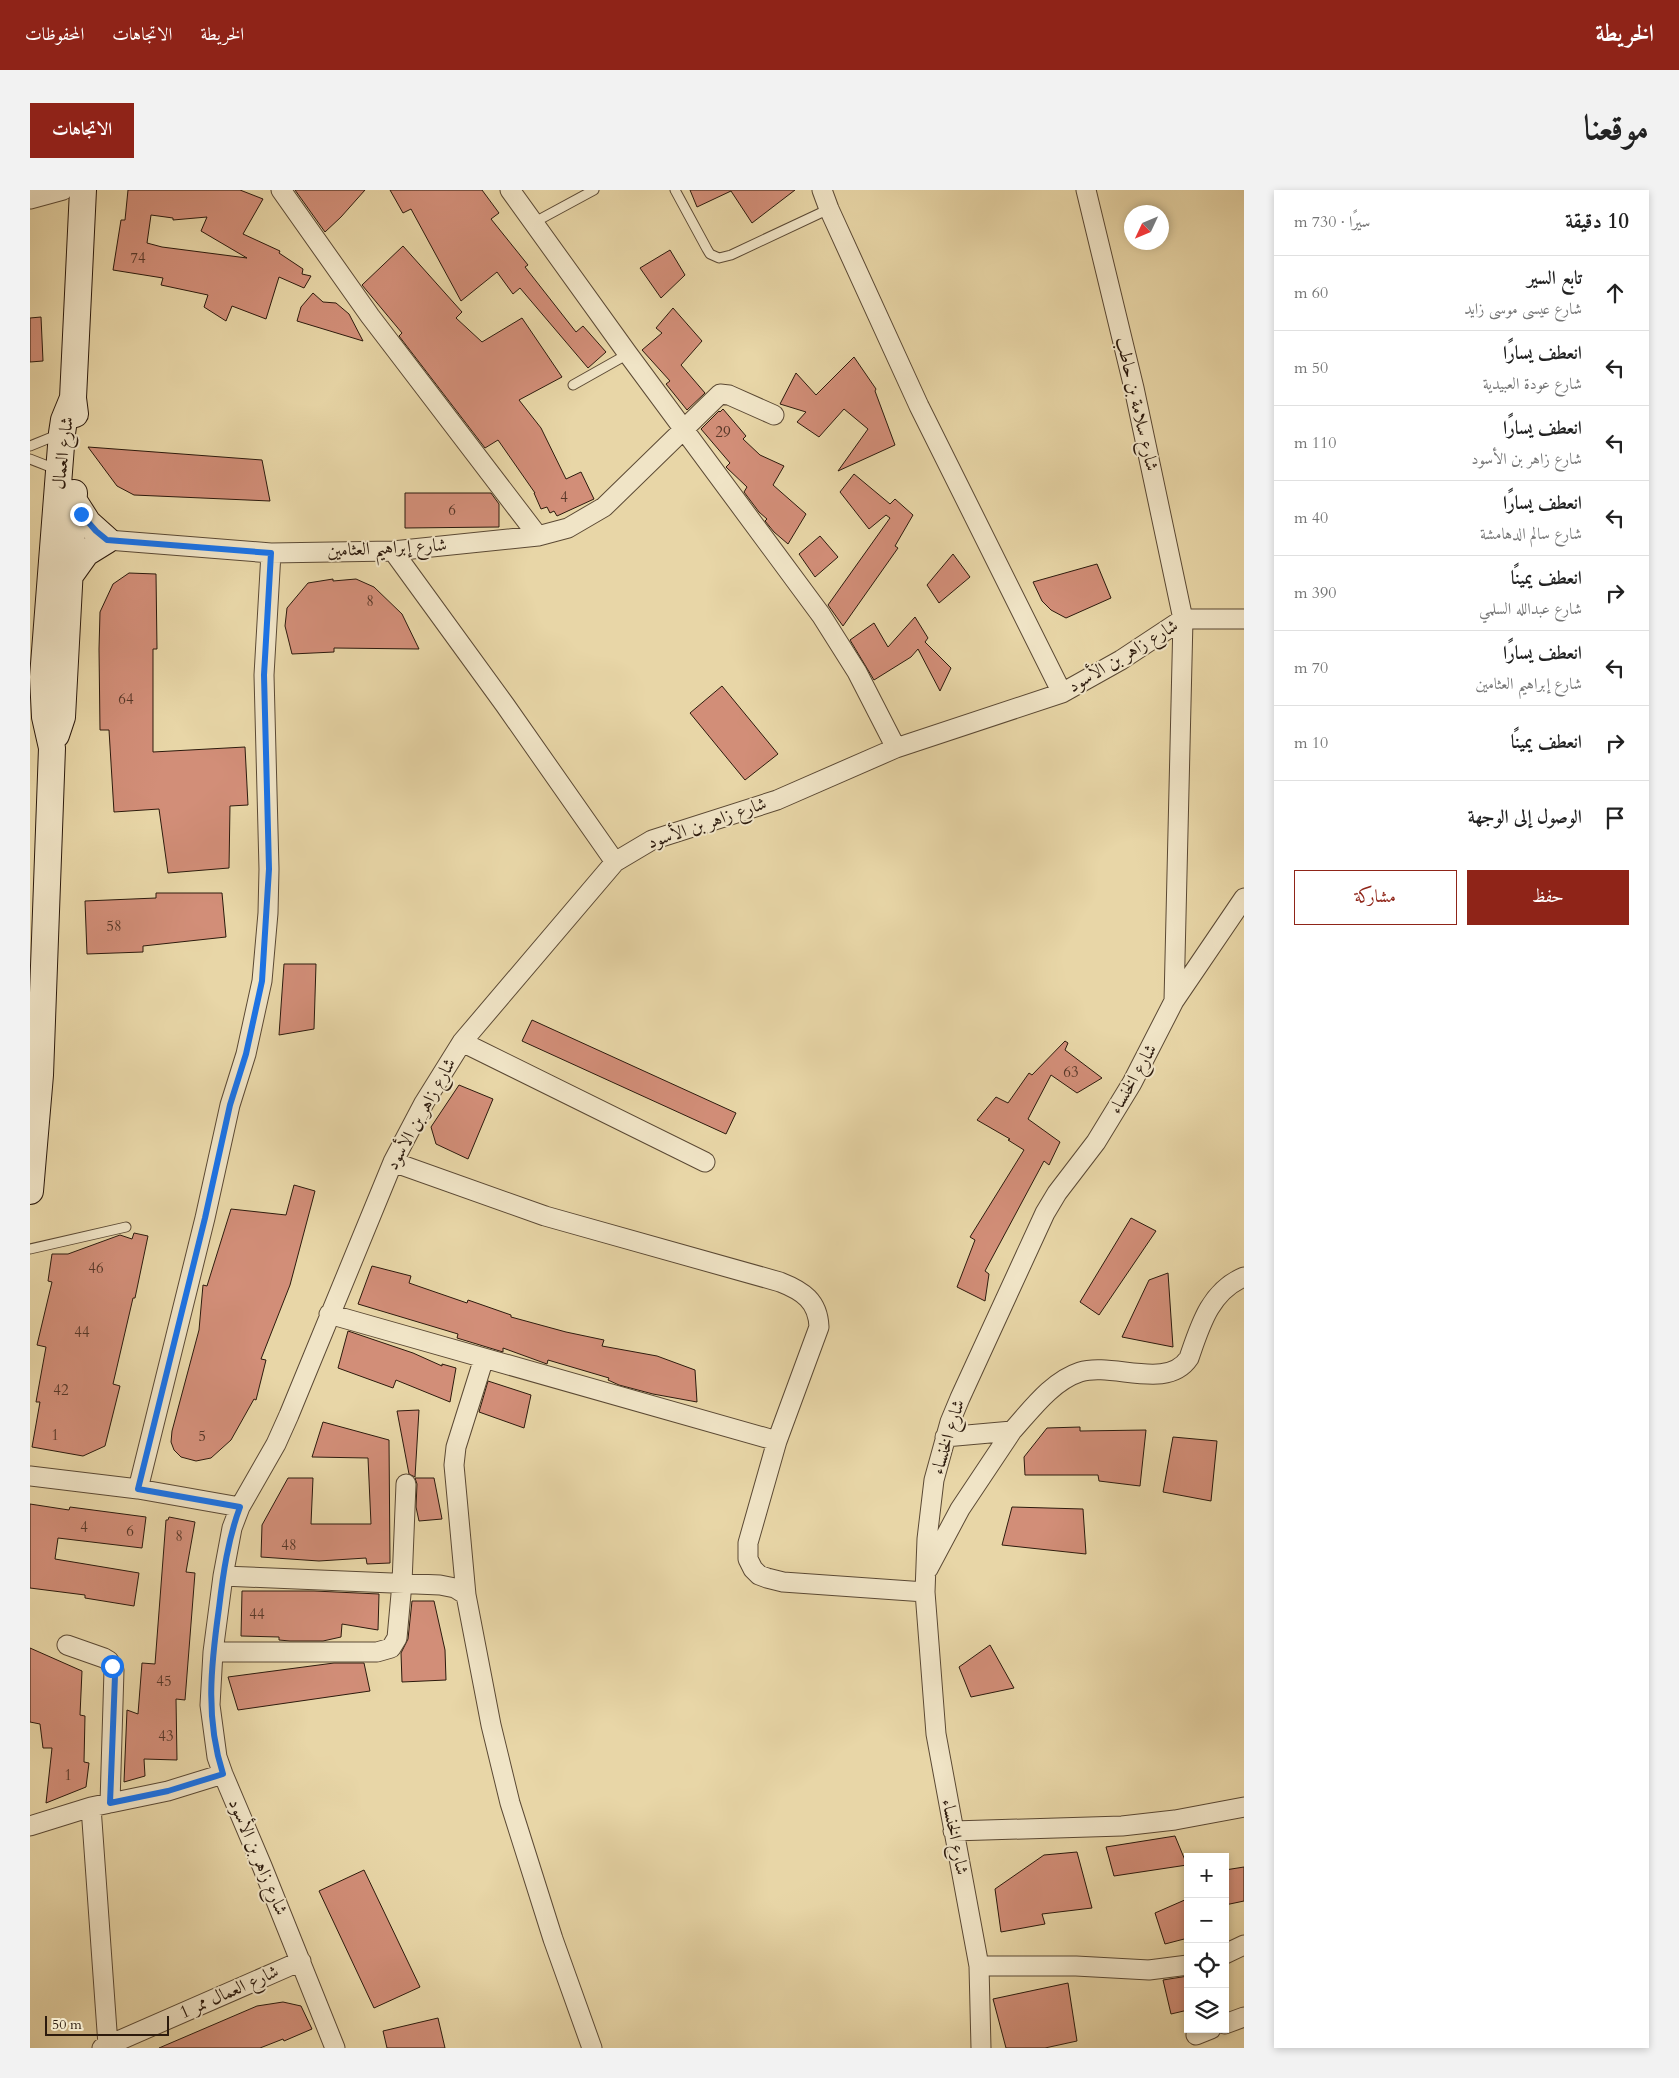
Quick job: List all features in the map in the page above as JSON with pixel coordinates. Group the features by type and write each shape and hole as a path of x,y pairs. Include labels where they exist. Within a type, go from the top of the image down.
{"street":[{"path":"30,199 63,190"},
{"name":"شارع العمال","path":"30,1192 38,913 52,748 45,716 46,669 63,539 74,501 76,420 73,398 83,190"},
{"path":"281,190 370,316 538,536"},
{"path":"510,190 684,431 821,614 857,672 896,748"},
{"path":"822,190 919,406 1062,693"},
{"name":"شارع سلامة بن حاطب","path":"1086,190 1134,388 1183,619 1174,1001"},
{"name":"شارع إبراهيم العثامين","path":"63,539 107,540 271,553 393,551 538,536 568,528 604,507 716,398 724,393 774,414"},
{"name":"شارع العمال","path":"46,669 71,574 63,539 59,470 64,420 73,398"},
{"path":"71,574 86,553 107,540 88,523 74,501"},
{"path":"393,551 499,697 614,862"},
{"path":"138,1489 205,1218 230,1105 246,1054 262,981 269,869 264,675 271,553"},
{"name":"شارع زاهر بن الأسود","path":"335,2048 223,1774 218,1757 210,1706 213,1652 223,1576 232,1528 240,1507 276,1444 393,1162 420,1111 462,1042 614,862 652,840 777,800 896,748 1062,693 1121,660 1183,619 1244,619"},
{"name":"شارع الخنساء","path":"981,2048 979,1966 936,1734 925,1583 930,1506 945,1437 960,1398 1044,1213 1096,1142 1136,1076 1174,1001 1244,898"},
{"path":"462,1042 705,1162"},
{"path":"393,1162 545,1216 780,1282 800,1291 813,1305 818,1316 819,1327 777,1442 748,1543 748,1559 753,1569 759,1575 783,1582 925,1583 960,1510 1012,1431 1054,1388 1067,1378 1080,1372 1095,1369 1159,1374 1179,1368 1189,1358 1208,1309 1232,1282 1244,1277"},
{"path":"329,1314 777,1442"},
{"path":"484,1358 456,1448 454,1465 466,1595 489,1716 510,1803 592,2048"},
{"path":"945,1437 1012,1431"},
{"path":"30,1476 138,1489 240,1507"},
{"path":"213,1652 377,1652 390,1648 397,1638 402,1583 406,1484"},
{"path":"223,1576 440,1585 455,1588 466,1595"},
{"path":"67,1645 104,1658 109,1661 114,1670 110,1803"},
{"path":"30,1826 91,1807 168,1791 223,1774"},
{"path":"91,1807 105,2047"},
{"path":"953,1830 1122,1826 1175,1820 1244,1807"},
{"path":"1229,1952 1244,1945"},
{"name":"شارع العمال ممر 1","path":"105,2047 301,1961"},
{"path":"979,1966 1076,1966 1149,1970 1184,1966"},
{"path":"1229,2023 1244,2017"}],"lane":[{"path":"533,223 594,190"},
{"path":"675,190 710,254 719,258 724,258 829,209"},
{"path":"573,385 628,354"},
{"path":"30,446 62,433"},
{"path":"30,459 59,470"},
{"path":"30,1249 126,1227"}],"building":[{"path":"128,190 240,190 263,199 243,234 280,251 279,253 303,269 302,274 311,276 304,288 279,277 266,319 232,306 226,321 204,307 208,295 161,285 163,278 113,270 121,220 125,220","holes":["151,215 173,218 173,220 207,217 201,231 247,258 162,247 147,243"]},
{"path":"295,190 365,190 325,232"},
{"path":"390,190 482,190 499,213 491,219 528,265 525,267 576,332 583,326 606,352 588,368 520,288 513,294 497,272 461,301 411,209 403,213"},
{"path":"690,190 795,190 752,223 731,191 697,207"},
{"path":"403,246 462,312 456,318 482,342 522,318 562,377 519,400 541,428 566,479 581,472 594,499 557,516 554,511 550,513 547,507 541,509 535,493 498,440 485,448 399,336 402,333 362,285"},
{"path":"670,250 685,275 661,298 640,268"},
{"path":"313,293 323,302 336,303 349,314 363,341 297,321 301,307"},
{"path":"673,308 702,341 681,365 705,393 687,410 666,384 670,381 642,350 662,333 656,328"},
{"path":"41,317 43,361 30,362 30,318"},
{"path":"854,357 876,389 875,391 895,445 838,471 868,429 844,409 819,437 797,422 806,412 780,404 796,373 816,395"},
{"path":"723,409 746,436 743,439 760,455 784,466 773,485 806,514 788,544 765,521 767,519 759,512 744,492 747,487 726,467 730,463 701,429"},
{"path":"88,447 262,460 270,501 134,495 117,486"},
{"path":"854,474 890,504 895,499 913,515 895,546 898,548 843,626 828,605 890,518 886,515 869,529 840,492"},
{"path":"405,493 491,493 499,504 499,527 405,528"},
{"path":"820,536 838,557 815,577 799,554"},
{"path":"953,554 970,577 939,603 927,585"},
{"path":"1097,564 1111,598 1066,618 1051,610 1042,601 1033,582"},
{"path":"129,573 156,574 157,649 153,649 153,752 245,747 248,805 230,806 229,868 168,873 159,809 114,812 109,730 100,730 100,612 113,584"},
{"path":"333,579 333,581 356,579 374,587 402,614 419,649 334,648 334,652 292,654 285,626 287,608 308,583"},
{"path":"915,617 928,638 925,642 951,668 940,691 918,649 911,657 874,680 850,640 874,623 888,647"},
{"path":"722,686 778,754 745,780 690,713"},
{"path":"156,893 222,893 226,937 143,946 143,952 87,954 85,901 156,898"},
{"path":"284,964 316,964 314,1029 279,1035"},
{"path":"532,1020 736,1113 726,1134 522,1041"},
{"path":"1065,1041 1068,1043 1065,1050 1102,1078 1077,1093 1051,1075 1028,1119 1060,1142 1049,1165 1044,1161 985,1271 989,1274 985,1301 957,1287 975,1240 970,1237 1024,1150 1008,1140 1010,1139 977,1120 996,1097 1008,1103 1029,1073 1032,1075"},
{"path":"459,1085 493,1099 468,1159 436,1144 431,1127"},
{"path":"294,1185 315,1191 290,1285 261,1359 266,1360 256,1400 254,1399 231,1440 211,1458 196,1461 181,1457 174,1450 171,1442 172,1431 199,1330 203,1285 207,1286 231,1209 286,1215"},
{"path":"1131,1218 1156,1231 1099,1315 1080,1302"},
{"path":"134,1233 148,1236 135,1298 133,1298 113,1384 120,1386 105,1446 83,1456 32,1447 40,1402 36,1402 46,1347 37,1345 52,1282 48,1281 52,1254 68,1254 120,1235 132,1239"},
{"path":"372,1266 411,1276 409,1283 467,1303 468,1300 511,1315 511,1317 604,1340 602,1346 657,1356 695,1370 697,1402 653,1394 619,1385 608,1380 609,1378 548,1360 547,1364 503,1348 503,1352 457,1338 458,1334 358,1304"},
{"path":"1168,1273 1173,1347 1122,1337 1149,1280"},
{"path":"348,1331 413,1353 442,1366 442,1364 456,1368 450,1402 396,1380 393,1388 338,1368"},
{"path":"488,1381 531,1395 524,1428 479,1412"},
{"path":"419,1410 415,1477 409,1474 397,1411"},
{"path":"323,1422 389,1440 390,1563 367,1564 366,1558 319,1561 261,1557 262,1525 288,1478 313,1478 311,1524 371,1524 368,1458 312,1457"},
{"path":"1080,1427 1080,1431 1146,1430 1140,1486 1099,1481 1098,1475 1025,1475 1024,1457 1047,1428"},
{"path":"1173,1437 1217,1441 1211,1501 1163,1492"},
{"path":"415,1478 434,1478 442,1519 419,1521 416,1507 417,1484"},
{"path":"30,1504 69,1510 70,1507 146,1517 142,1548 58,1538 55,1559 139,1573 134,1606 85,1598 85,1595 30,1588"},
{"path":"1012,1507 1083,1509 1086,1554 1002,1545"},
{"path":"169,1517 195,1522 186,1572 195,1573 185,1700 176,1699 177,1760 144,1759 145,1776 124,1782 127,1710 138,1714 142,1663 155,1664 166,1520"},
{"path":"242,1591 314,1591 379,1594 378,1630 342,1624 341,1637 323,1641 290,1641 279,1640 279,1637 241,1636"},
{"path":"412,1601 434,1601 445,1650 446,1680 402,1682 401,1653 408,1639"},
{"path":"990,1645 1014,1688 971,1697 959,1667"},
{"path":"30,1648 82,1671 80,1715 85,1716 84,1762 89,1763 86,1787 46,1803 52,1748 43,1748 40,1724 30,1722"},
{"path":"334,1663 364,1663 370,1691 238,1710 228,1677"},
{"path":"1175,1836 1184,1858 1184,1865 1114,1876 1106,1847"},
{"path":"1077,1852 1092,1908 1042,1914 1045,1924 1001,1932 995,1889 1044,1855"},
{"path":"1244,1867 1244,1901 1229,1904 1229,1869"},
{"path":"364,1870 420,1987 374,2008 319,1891"},
{"path":"1184,1900 1184,1939 1165,1944 1155,1913"},
{"path":"1184,1977 1184,2011 1171,2014 1163,1980"},
{"path":"1068,1983 1077,2041 1045,2048 1006,2048 993,1999"},
{"path":"283,2002 301,2006 312,2029 284,2041 283,2039 260,2048 159,2048 257,2006"},
{"path":"438,2018 445,2048 387,2048 383,2031"}],"route":[{"path":"81,514 107,540 271,553 264,675 269,869 268,913 262,981 246,1054 230,1105 205,1218 138,1489 240,1507 232,1528 223,1576 213,1652 210,1706 218,1757 223,1774 168,1791 110,1803 115,1676 112,1666"}]}
